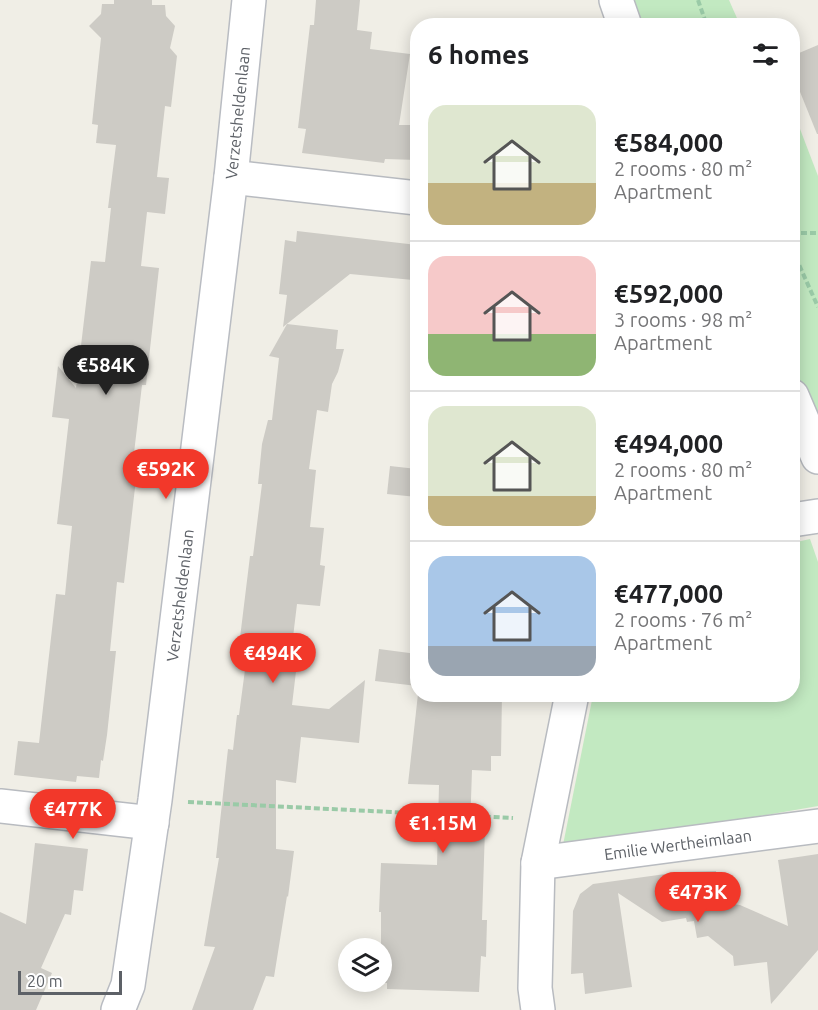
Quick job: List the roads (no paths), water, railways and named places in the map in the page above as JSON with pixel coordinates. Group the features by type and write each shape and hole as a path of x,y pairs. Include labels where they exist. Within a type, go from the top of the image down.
{"street":[{"name":"Verzetsheldenlaan","path":"118,1010 128,985 154,811 231,177 249,0"},
{"path":"616,0 623,18"},
{"path":"231,177 410,197"},
{"path":"800,415 818,457"},
{"path":"800,519 818,516"},
{"path":"538,1010 535,988 538,863 570,702"},
{"path":"0,806 154,811"},
{"name":"Emilie Wertheimlaan","path":"538,863 818,826"}]}
